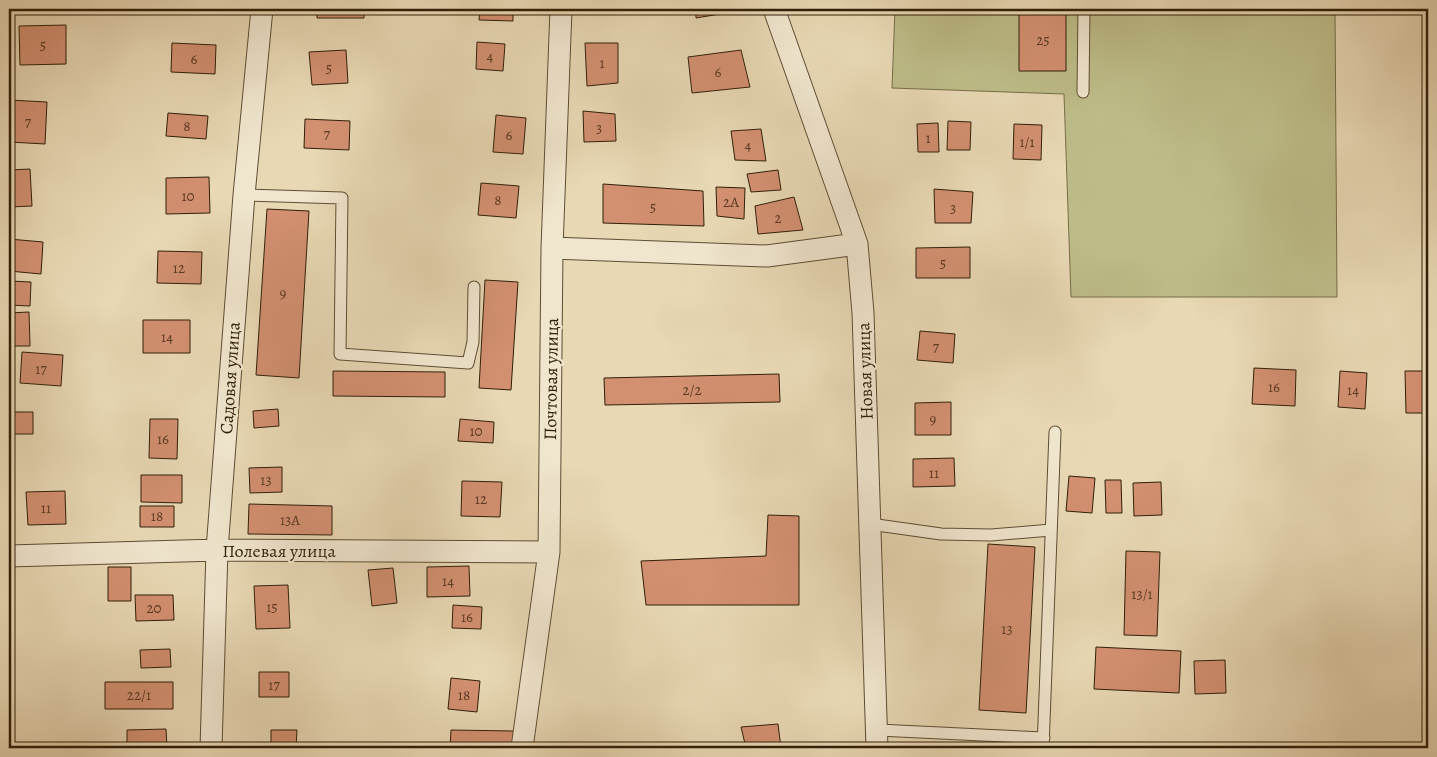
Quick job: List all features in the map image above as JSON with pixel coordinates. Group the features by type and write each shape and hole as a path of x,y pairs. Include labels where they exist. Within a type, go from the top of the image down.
{"street":[{"name":"Садовая улица","path":"211,748 216,550 244,195 262,9"},
{"name":"Почтовая улица","path":"522,748 549,552 552,248 561,9"},
{"name":"Новая улица","path":"774,9 857,244 863,313 877,739"},
{"path":"552,248 767,256 857,244"},
{"name":"Полевая улица","path":"9,556 216,550 549,552"}],"lane":[{"path":"1083,92 1084,9"},
{"path":"244,195 342,198 340,354 468,363 473,342 474,287"},
{"path":"877,739 1043,743 1055,432"},
{"path":"870,524 941,534 991,535 1051,530"}],"shaded area":[{"path":"895,9 1335,9 1337,297 1071,297 1064,94 892,88"}],"building":[{"path":"181,9 229,9 229,10"},
{"path":"317,9 364,9 364,18 317,18"},
{"path":"480,9 513,9 513,21 479,20"},
{"path":"696,9 731,9 732,12 696,18"},
{"path":"1019,9 1066,9 1066,71 1019,71"},
{"path":"66,25 66,64 20,65 19,26"},
{"path":"477,42 505,44 503,71 476,69"},
{"path":"172,43 216,45 215,74 171,72"},
{"path":"585,43 618,43 618,83 587,86"},
{"path":"346,50 348,83 312,85 309,52"},
{"path":"741,50 750,87 692,93 688,57"},
{"path":"9,100 47,102 45,144 9,142"},
{"path":"583,111 615,114 616,141 584,142"},
{"path":"168,113 208,116 206,139 166,136"},
{"path":"496,115 526,118 523,154 493,152"},
{"path":"305,119 350,121 349,150 304,148"},
{"path":"948,121 971,122 970,150 947,150"},
{"path":"938,123 939,152 918,152 917,124"},
{"path":"1014,124 1042,125 1041,160 1013,159"},
{"path":"761,129 766,161 735,160 731,131"},
{"path":"30,169 32,206 9,207 9,170"},
{"path":"778,170 781,190 751,192 747,174"},
{"path":"209,177 210,213 166,214 166,178"},
{"path":"481,183 519,186 516,218 478,215"},
{"path":"603,184 703,191 704,226 603,223"},
{"path":"716,187 745,188 744,219 717,216"},
{"path":"934,189 973,192 971,223 935,223"},
{"path":"794,197 803,230 758,234 755,206"},
{"path":"267,209 309,211 299,378 256,375"},
{"path":"9,239 43,242 41,274 9,271"},
{"path":"970,247 970,278 916,278 916,248"},
{"path":"158,251 202,252 201,284 157,283"},
{"path":"485,280 518,282 511,390 479,388"},
{"path":"9,281 31,282 30,306 9,305"},
{"path":"29,312 30,346 9,346 9,313"},
{"path":"143,320 190,320 190,353 143,353"},
{"path":"920,331 955,334 953,363 917,360"},
{"path":"22,352 63,355 61,386 20,383"},
{"path":"1254,368 1296,370 1295,406 1252,404"},
{"path":"333,371 445,372 445,397 333,396"},
{"path":"1340,371 1367,373 1365,409 1338,407"},
{"path":"1405,371 1428,371 1428,413 1406,413"},
{"path":"779,374 780,402 605,405 604,378"},
{"path":"951,402 951,435 915,435 915,403"},
{"path":"278,409 279,426 254,428 253,411"},
{"path":"9,412 33,412 33,434 9,434"},
{"path":"150,419 178,419 177,459 149,458"},
{"path":"460,419 494,422 493,443 458,441"},
{"path":"954,458 955,486 913,487 913,459"},
{"path":"282,467 282,492 250,493 249,468"},
{"path":"141,475 182,475 182,503 141,502"},
{"path":"1069,476 1095,478 1092,513 1066,511"},
{"path":"1105,480 1121,480 1122,513 1106,513"},
{"path":"462,481 502,482 500,517 461,516"},
{"path":"1161,482 1162,515 1134,516 1133,483"},
{"path":"65,491 66,524 28,525 26,492"},
{"path":"249,504 332,506 332,535 248,534"},
{"path":"140,506 174,506 174,527 140,527"},
{"path":"768,515 799,516 799,605 646,605 641,561 766,556"},
{"path":"988,544 1035,547 1026,713 979,710"},
{"path":"1126,551 1160,552 1157,636 1124,635"},
{"path":"469,566 470,596 427,597 427,567"},
{"path":"108,567 131,567 131,601 108,601"},
{"path":"393,568 397,603 372,606 368,570"},
{"path":"288,585 290,628 256,629 254,586"},
{"path":"135,595 173,595 174,620 136,621"},
{"path":"453,605 482,607 481,629 452,628"},
{"path":"1096,647 1181,651 1179,693 1094,689"},
{"path":"170,649 171,667 141,668 140,650"},
{"path":"1225,660 1226,693 1195,694 1194,661"},
{"path":"259,672 289,672 289,697 259,697"},
{"path":"451,678 480,681 477,712 448,709"},
{"path":"105,682 173,682 173,709 105,709"},
{"path":"778,724 781,748 746,748 741,727"},
{"path":"166,729 167,748 127,748 127,730"},
{"path":"271,730 297,730 296,748 271,748"},
{"path":"451,730 515,731 514,748 450,748"}]}
